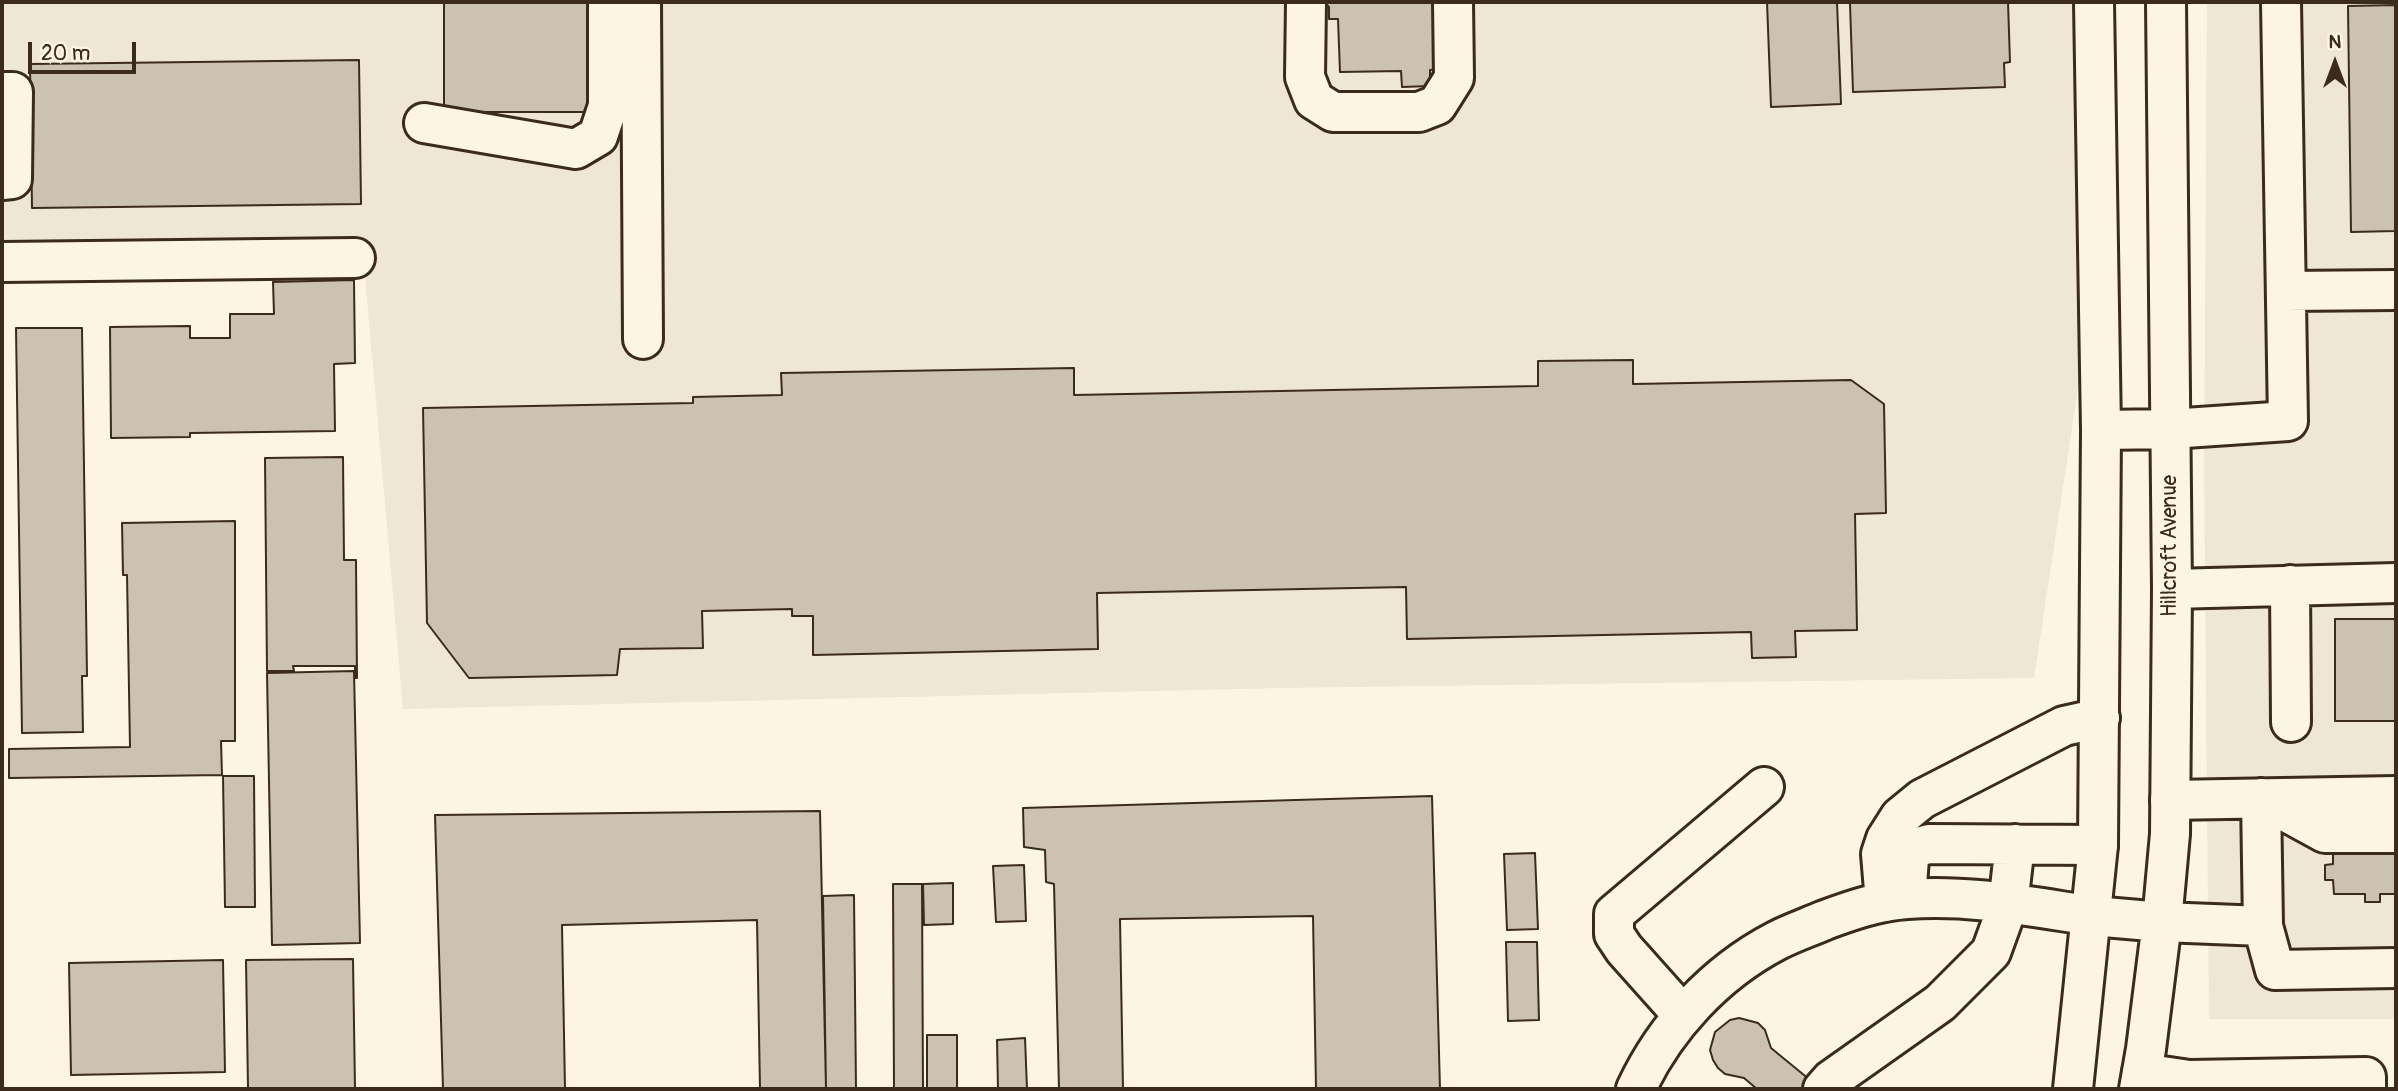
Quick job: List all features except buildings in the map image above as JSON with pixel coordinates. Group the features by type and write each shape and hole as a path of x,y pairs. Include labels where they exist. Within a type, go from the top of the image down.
{"main road":[{"path":"576,149 598,136 608,106 608,2"},
{"path":"641,2 643,339"},
{"path":"1306,2 1305,76 1314,100 1333,112 1419,112 1437,105 1454,78 1453,2"},
{"path":"2073,1089 2093,916 2098,845 2101,430 2094,2"},
{"name":"Hillcroft Avenue","path":"2141,1081 2162,922 2170,834 2172,589 2166,2"},
{"path":"2101,430 2170,429 2288,421 2281,2"},
{"path":"2,92 13,92 12,179 2,180"},
{"path":"424,122 576,149 642,155"},
{"path":"2,262 355,258"},
{"path":"2286,291 2396,290"},
{"path":"2172,589 2396,583"},
{"path":"2290,585 2291,722"},
{"path":"1895,900 1881,854 1886,839 1900,817 1922,799 2064,726 2099,718"},
{"path":"1682,1014 1619,942 1614,934 1614,914 1764,787"},
{"path":"2170,800 2396,796"},
{"path":"2260,798 2325,833 2396,833"},
{"path":"2260,798 2263,926 2275,970 2396,968"},
{"path":"1895,900 1914,848 1929,844 2098,845"},
{"path":"1823,1089 1831,1080 1940,1003 1991,953 2008,905 2014,844"},
{"path":"1636,1089 1682,1014 1740,963 1776,940 1858,908 1895,900 1953,897 2093,916 2263,926"},
{"path":"2141,1081 2366,1077 2366,1089"}],"shaded area":[{"path":"2,2 2074,2 2080,375 2034,678 1280,688 403,709 365,276 2,279"},
{"path":"2207,2 2396,2 2396,1019 2209,1019 2204,470"}]}
